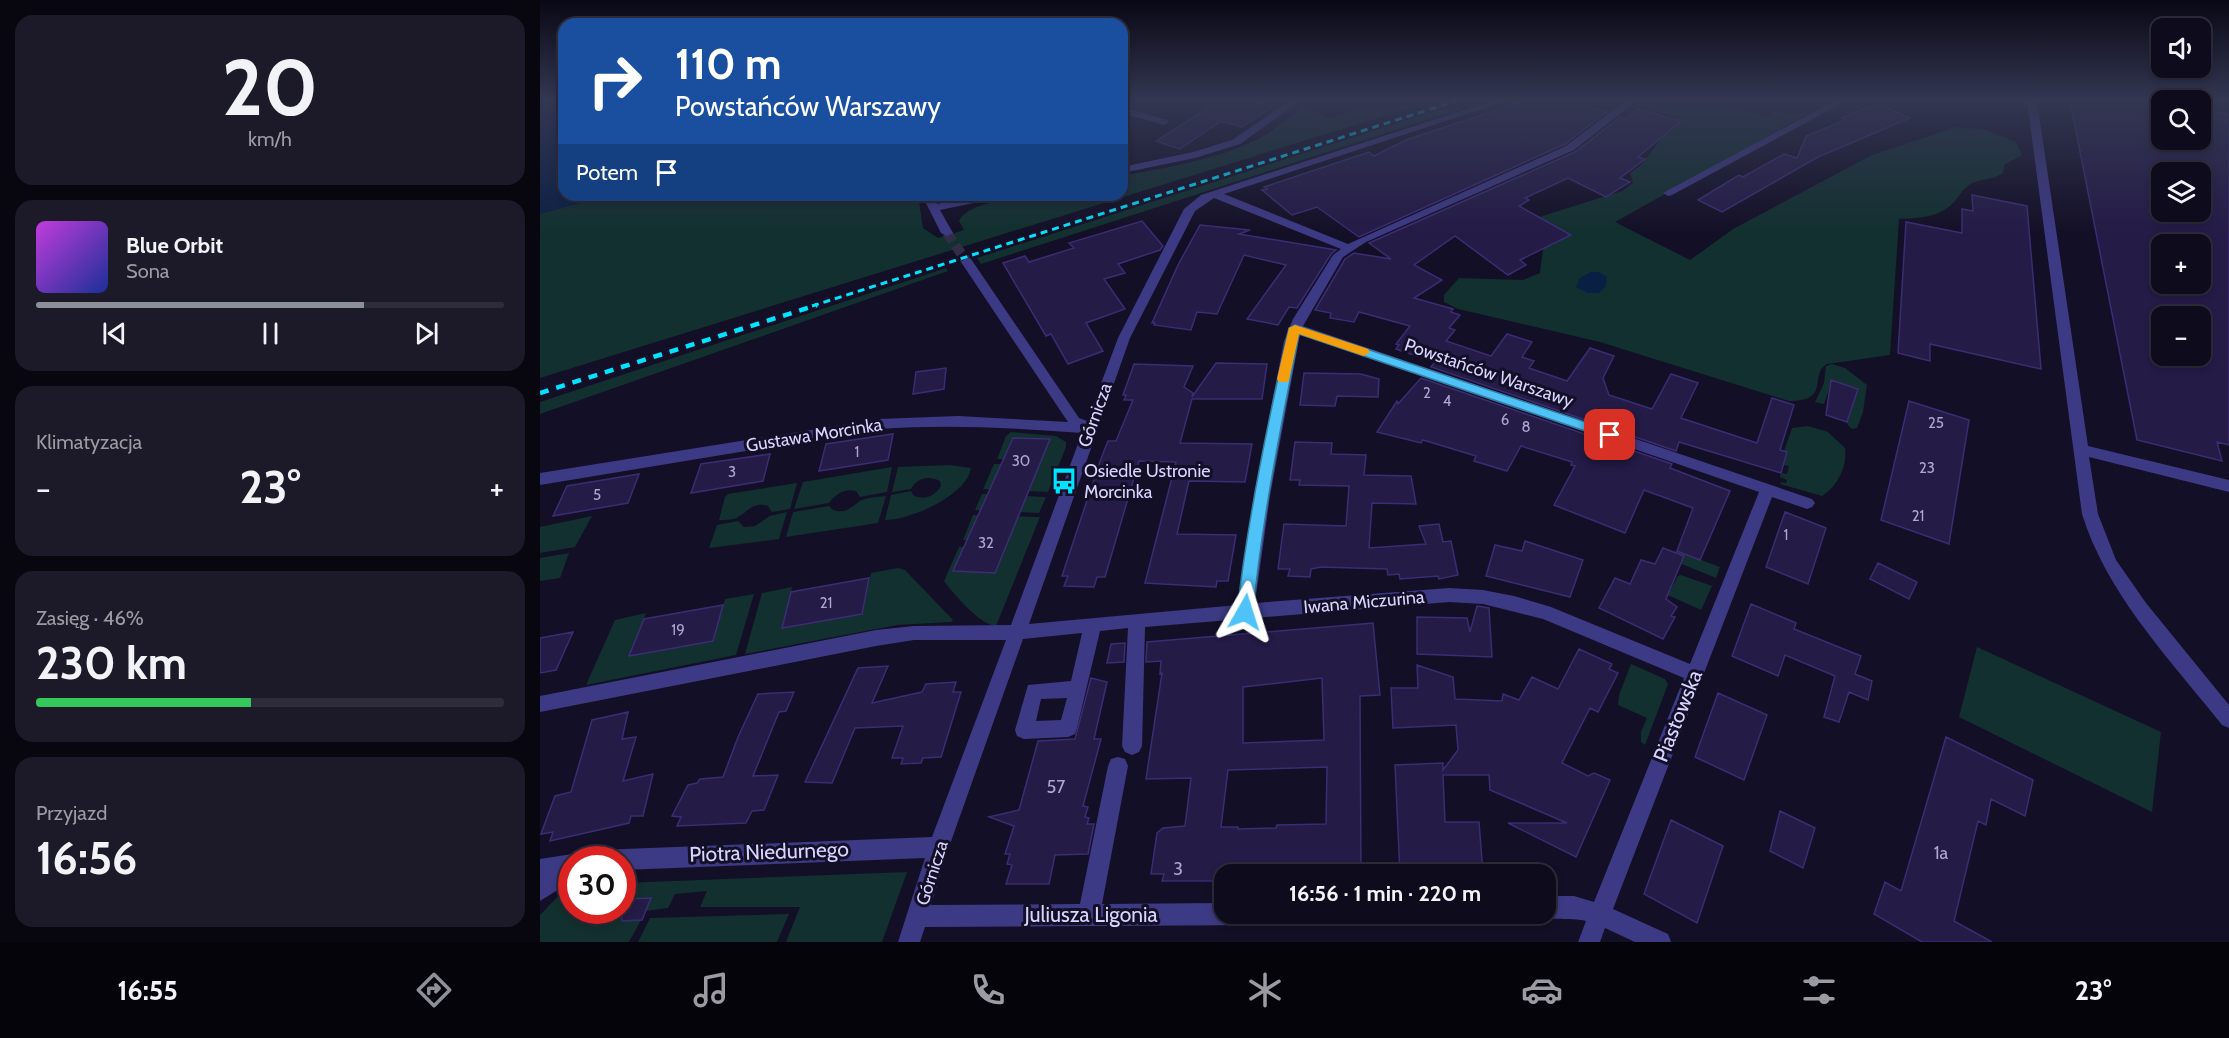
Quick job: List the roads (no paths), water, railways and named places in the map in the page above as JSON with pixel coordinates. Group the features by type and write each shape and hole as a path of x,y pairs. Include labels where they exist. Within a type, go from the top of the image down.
{"street":[{"path":"1128,169 1195,155 1227,145"},
{"name":"Górnicza","path":"909,942 939,847 1019,632 1089,429 1124,338 1190,209 1199,200 1214,194 1365,145"},
{"path":"1245,612 1249,574 1274,427 1295,328 1339,255 1349,248 1574,145"},
{"path":"1668,193 1758,145"},
{"path":"2038,145 2090,514 2095,533 2123,588 2229,719"},
{"path":"1214,194 1349,248"},
{"path":"929,201 947,233"},
{"path":"932,208 968,201"},
{"path":"967,262 1074,421 1089,429"},
{"name":"Powstańców Warszawy","path":"1295,328 1807,503"},
{"name":"Gustawa Morcinka","path":"540,479 879,424 977,420 1089,429"},
{"path":"2081,450 2229,486"},
{"name":"Piastowska","path":"1589,942 1768,489"},
{"name":"Iwana Miczurina","path":"1019,632 1137,620 1449,595 1484,597 1534,607 1695,674"},
{"path":"1132,746 1137,693 1134,672 1137,620"},
{"path":"1078,689 1093,625"},
{"path":"540,704 876,638 914,633 1019,632"},
{"path":"1089,914 1118,766"},
{"name":"Piotra Niedurnego","path":"636,859 939,847"},
{"path":"540,870 558,868"},
{"path":"540,890 558,876"},
{"path":"1556,908 1574,907 1599,914 1659,942"},
{"name":"Juliusza Ligonia","path":"918,916 1214,914"}],"water":[{"path":"540,145 558,145 558,201 587,201 540,214"},
{"path":"1591,272 1599,272 1607,277 1606,286 1599,293 1588,293 1576,287 1580,278"}],"tunnel":[{"path":"947,233 967,262"}],"railway":[{"path":"812,306 1318,145"},
{"path":"540,393 817,305"}],"place":[{"name":"Osiedle Ustronie Morcinka","path":"1064,481"}]}
